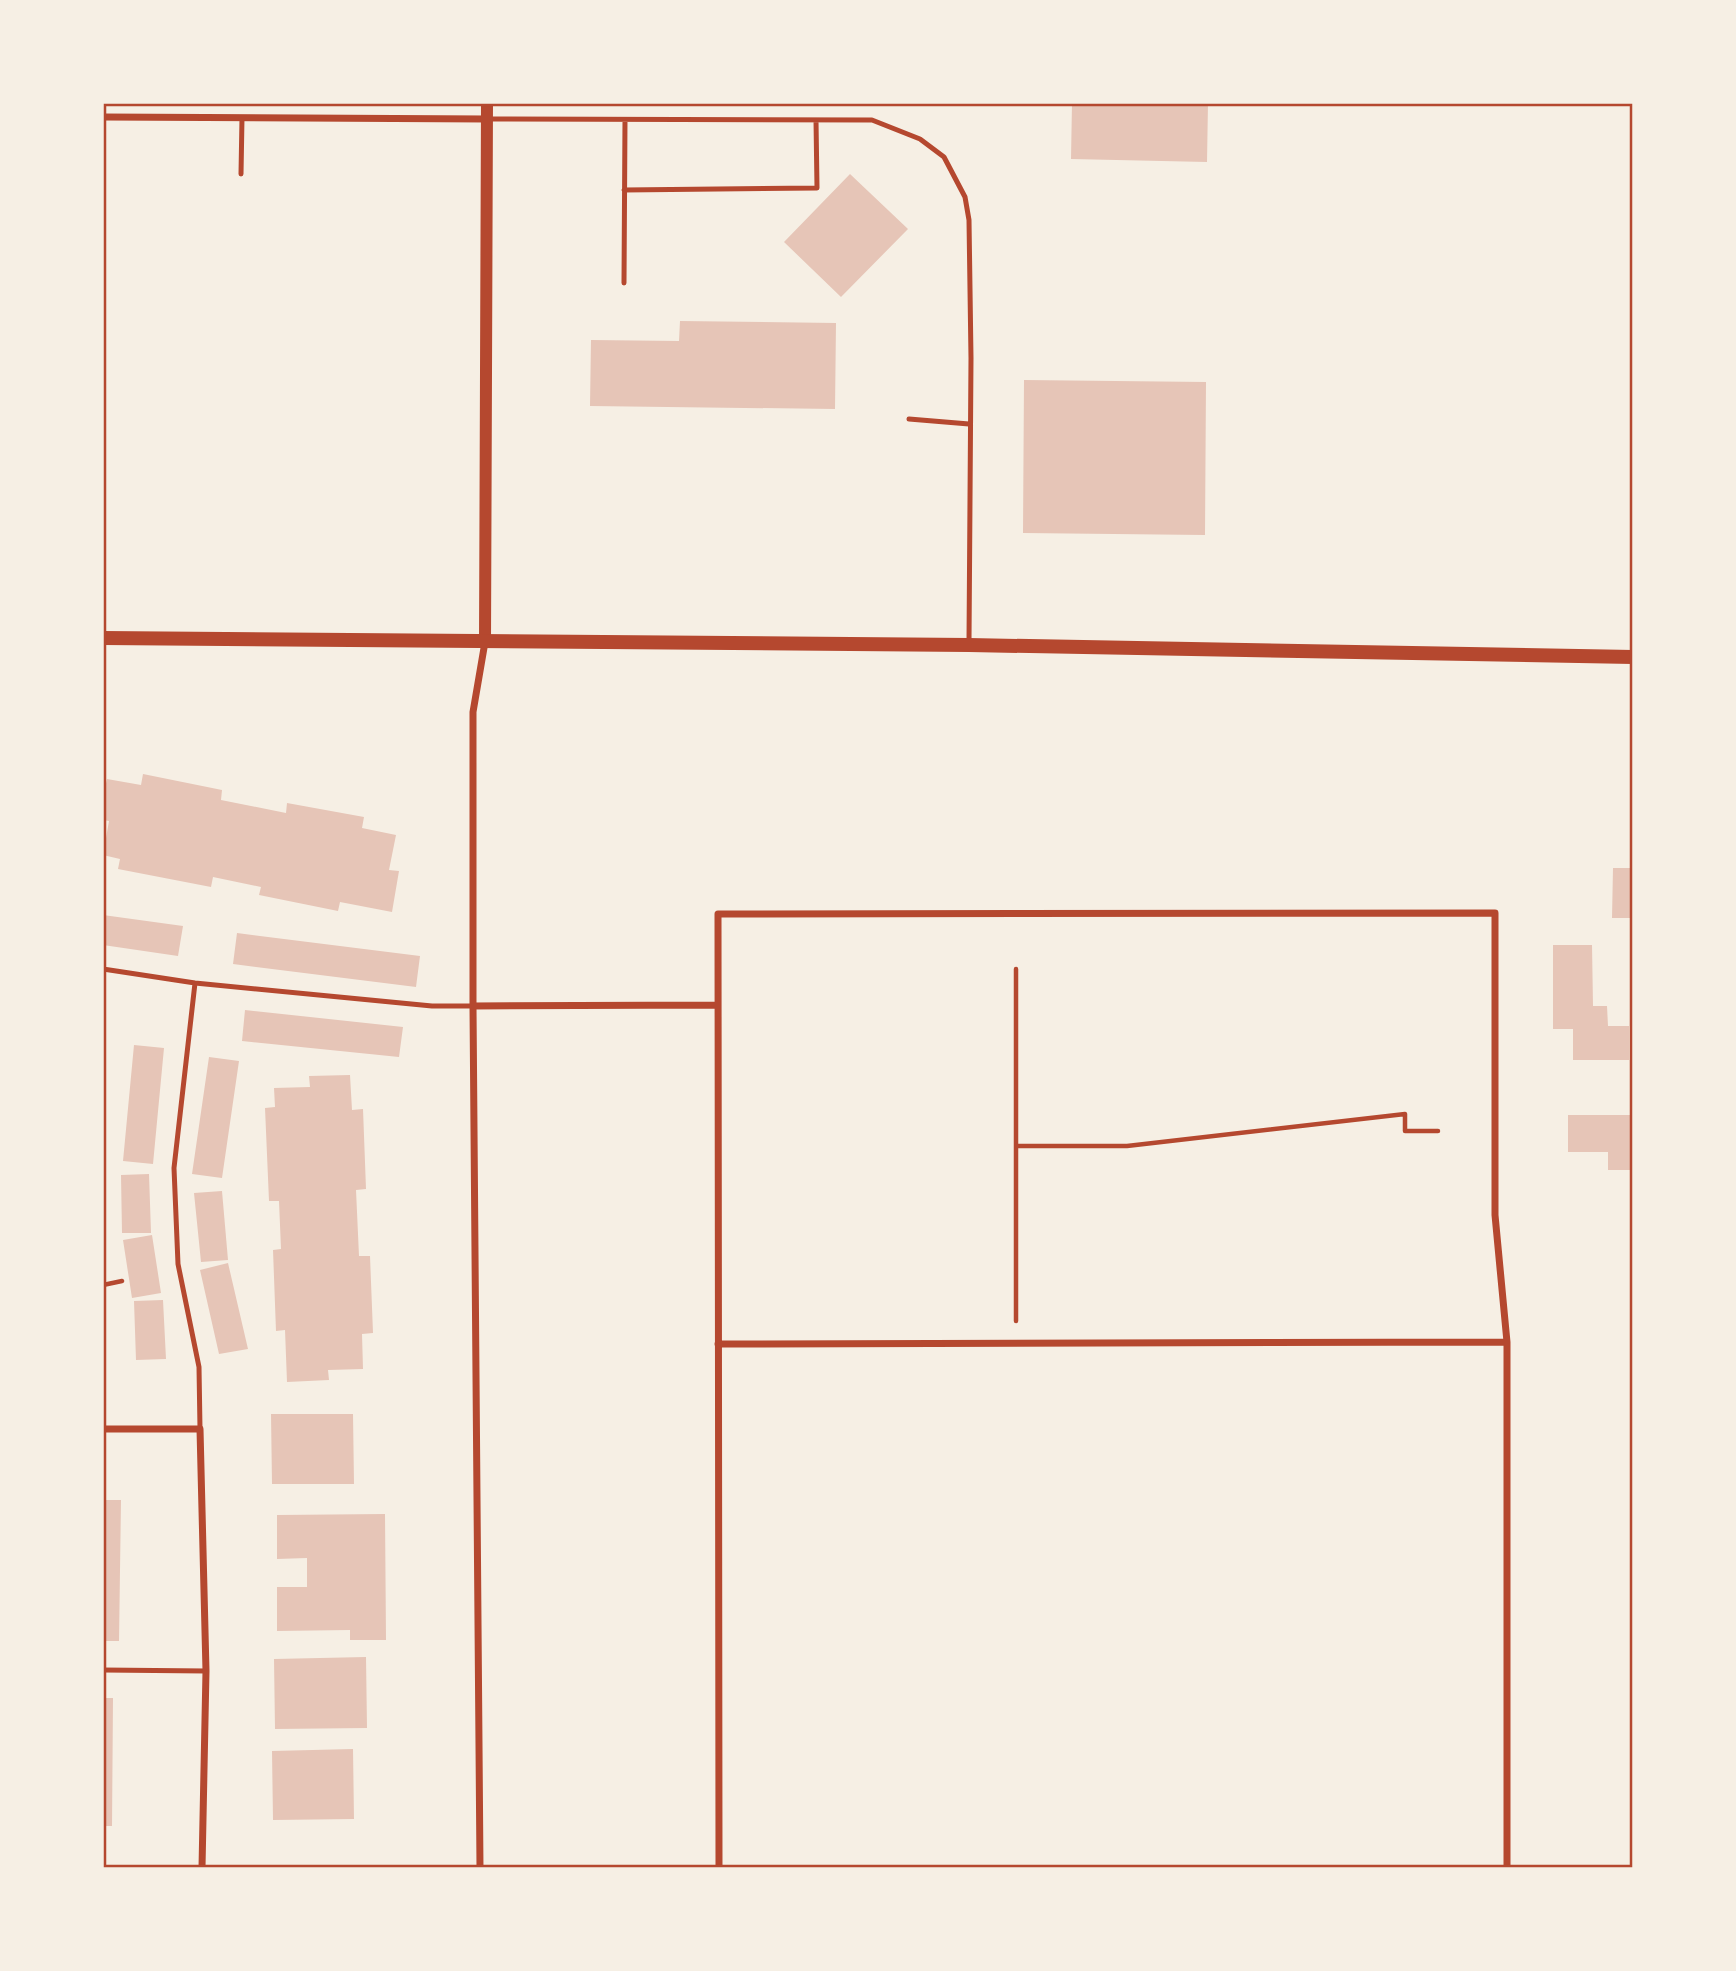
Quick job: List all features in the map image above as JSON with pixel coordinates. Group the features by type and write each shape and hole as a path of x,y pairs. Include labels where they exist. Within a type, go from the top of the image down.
{"main road":[{"path":"103,638 969,645 1633,657"}],"street":[{"path":"480,1868 473,712 485,642 487,103"},
{"path":"103,117 487,119"},
{"path":"719,1868 718,914 1495,913 1495,1215 1507,1342 1507,1868"},
{"path":"473,1006 718,1005"},
{"path":"718,1344 1507,1342"},
{"path":"103,1429 200,1429 206,1671 202,1868"}],"lane":[{"path":"241,174 242,118"},
{"path":"487,119 872,120 920,139 944,157 965,197 969,220 969,645"},
{"path":"624,283 625,120"},
{"path":"624,190 817,188 816,120"},
{"path":"908,419 969,424"},
{"path":"103,969 195,983 432,1006 473,1006"},
{"path":"195,983 174,1168 178,1264 199,1367 200,1429"},
{"path":"103,1670 206,1671"}],"path":[{"path":"1016,969 1016,1322"},
{"path":"1016,1146 1126,1146 1405,1114 1405,1131 1437,1131"},
{"path":"103,1285 122,1281"}],"building":[{"path":"1072,103 1208,103 1207,162 1071,159"},
{"path":"850,174 908,229 841,297 784,242"},
{"path":"680,321 836,323 835,409 590,406 591,340 679,341"},
{"path":"1024,380 1206,382 1205,535 1023,533"},
{"path":"143,774 222,790 221,800 286,813 287,803 364,817 362,828 396,835 389,870 399,871 392,912 340,902 338,911 259,895 261,887 213,877 211,887 118,869 120,859 103,855 109,821 103,820 103,796 107,779 141,785"},
{"path":"1613,868 1633,868 1633,918 1612,918"},
{"path":"103,915 183,926 178,956 103,945"},
{"path":"237,933 420,956 416,987 233,964"},
{"path":"1553,945 1592,945 1593,1006 1607,1006 1608,1026 1629,1026 1629,1060 1573,1060 1573,1029 1553,1029"},
{"path":"245,1010 403,1027 399,1057 242,1041"},
{"path":"134,1045 164,1048 153,1164 123,1161"},
{"path":"209,1057 239,1061 222,1178 192,1174"},
{"path":"350,1075 352,1110 363,1109 366,1189 356,1190 359,1256 370,1256 373,1333 362,1334 363,1369 328,1370 329,1380 287,1382 285,1330 276,1331 273,1250 281,1249 279,1201 269,1201 265,1108 275,1107 274,1088 310,1087 309,1076"},
{"path":"1568,1115 1633,1115 1633,1170 1608,1170 1608,1152 1568,1152"},
{"path":"149,1174 151,1233 122,1233 121,1175"},
{"path":"222,1191 228,1260 201,1262 194,1193"},
{"path":"152,1235 161,1293 132,1298 123,1240"},
{"path":"228,1263 248,1349 219,1354 200,1270"},
{"path":"163,1300 166,1359 136,1360 134,1301"},
{"path":"271,1414 353,1414 354,1484 272,1484"},
{"path":"103,1500 121,1500 119,1641 103,1641"},
{"path":"385,1514 386,1640 350,1640 350,1630 277,1631 277,1587 307,1587 307,1558 277,1559 277,1515"},
{"path":"366,1657 367,1728 275,1729 274,1659"},
{"path":"103,1698 113,1698 112,1826 103,1826"},
{"path":"353,1749 354,1819 273,1820 272,1751"}]}
